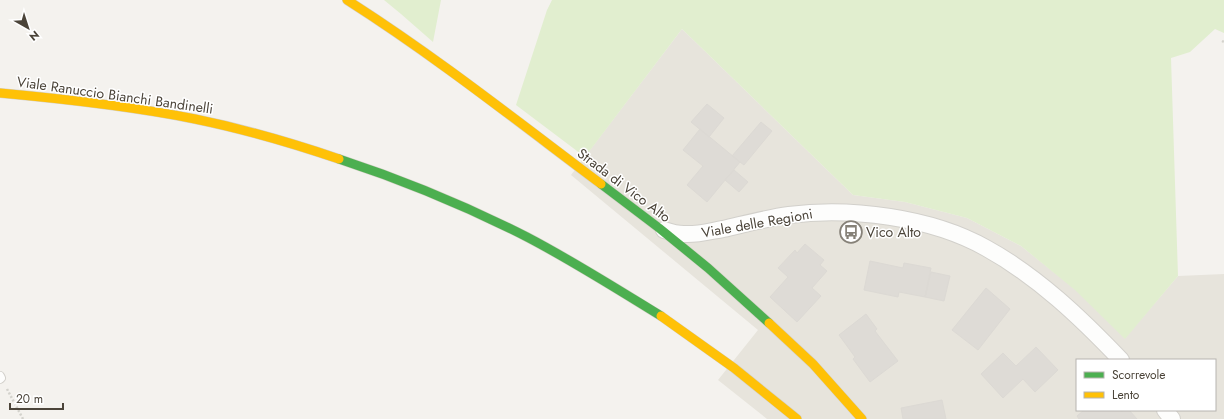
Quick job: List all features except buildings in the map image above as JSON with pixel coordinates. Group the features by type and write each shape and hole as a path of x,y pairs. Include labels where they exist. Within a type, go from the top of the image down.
{"street":[{"name":"Strada di Vico Alto","path":"347,0 384,23 445,67 659,228 708,268 788,340 813,364 862,419"},
{"name":"Viale Ranuccio Bianchi Bandinelli","path":"0,93 130,108 222,125 326,153 384,173 511,229 623,291 698,340 743,374 797,419"},
{"name":"Viale delle Regioni","path":"659,228 678,234 688,234 707,232 783,216 829,212 874,215 923,224 950,232 979,244 1016,267 1044,288 1074,314 1120,359"},
{"path":"1165,411 1172,419"}],"path":[{"path":"0,378 22,419"}],"shaded area":[{"path":"682,29 853,195 905,202 967,218 1021,246 1076,290 1125,338 1178,276 1224,274 1224,419 767,419 718,380 758,330 571,175"}],"green space":[{"path":"384,0 441,0 433,42 401,14"},
{"path":"552,0 1224,0 1224,33 1215,29 1190,52 1171,58 1178,276 1125,339 1075,290 1021,246 967,218 905,202 853,195 682,29 585,157 516,105 547,10"}],"traffic: fast":[{"path":"339,159 434,194 527,237 595,275 661,316"},
{"path":"601,184 659,228 708,268 769,323"}],"traffic: slow":[{"path":"347,0 380,21 444,66 601,184"},
{"path":"0,93 98,103 195,119 232,127 304,147 339,159"},
{"path":"661,316 734,368 797,419"},
{"path":"769,323 813,364 862,419"}],"place":[{"name":"Vico Alto","path":"851,232"}]}
